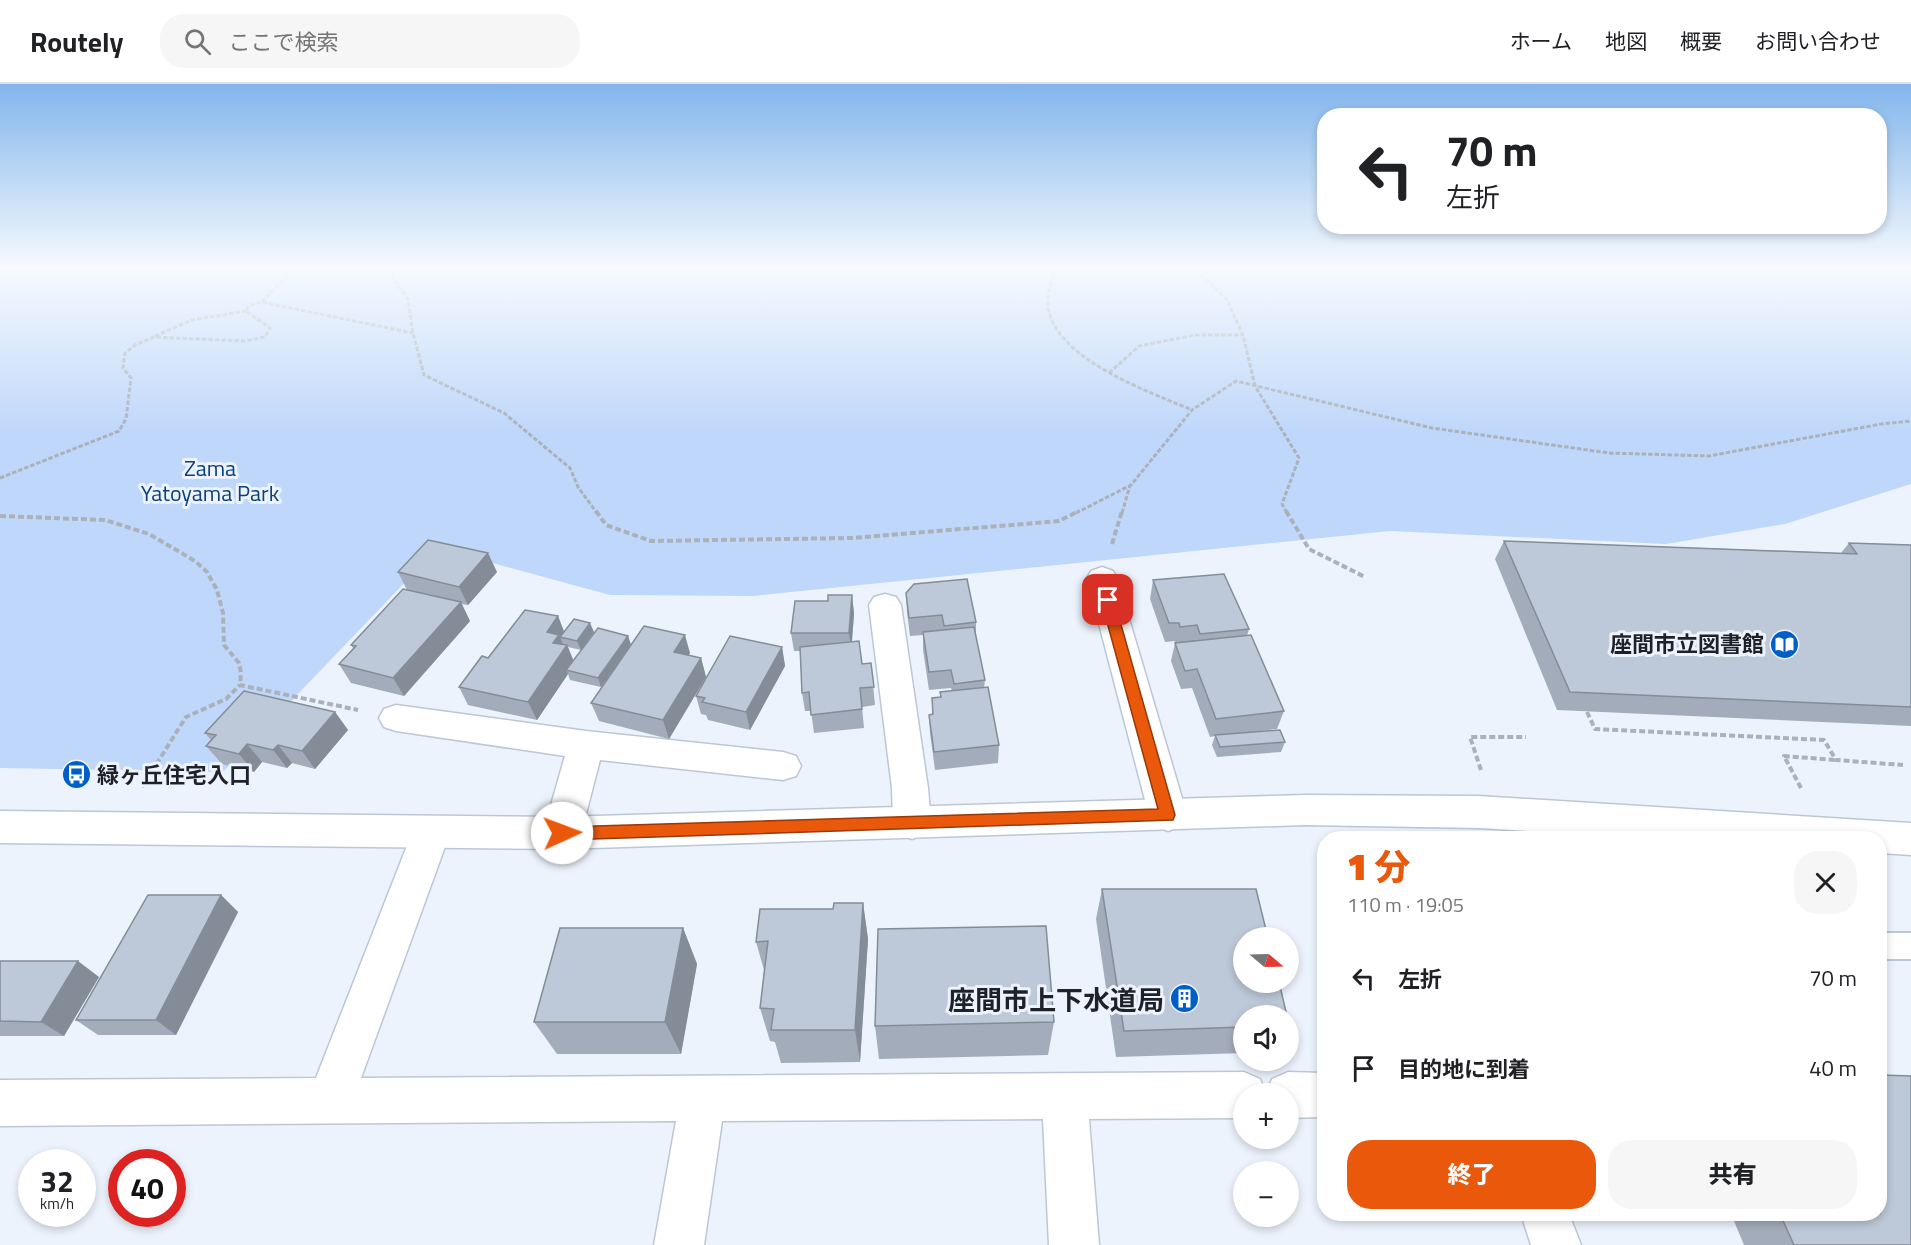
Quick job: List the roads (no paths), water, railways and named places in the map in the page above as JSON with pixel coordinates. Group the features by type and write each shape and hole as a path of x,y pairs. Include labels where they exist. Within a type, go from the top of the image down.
{"street":[{"path":"1102,578 1168,815"},
{"path":"885,605 910,788 912,823"},
{"path":"396,718 586,745 783,766"},
{"path":"562,833 586,745"},
{"path":"0,828 562,833 1305,810 1411,825 1478,812 1783,831"},
{"path":"330,1101 430,833"},
{"path":"1887,838 1911,839"},
{"path":"0,1103 1233,1095"},
{"path":"1299,1095 1317,1095"},
{"path":"1065,1096 1074,1245"},
{"path":"679,1245 703,1098"},
{"path":"1547,1221 1556,1245"}],"place":[{"name":"座間市立図書館","path":"1785,644"},
{"name":"緑ヶ丘住宅入口","path":"76,775"},
{"name":"座間市上下水道局","path":"1185,999"}],"park label":[{"name":"Zama Yatoyama Park","path":"210,480"}]}
